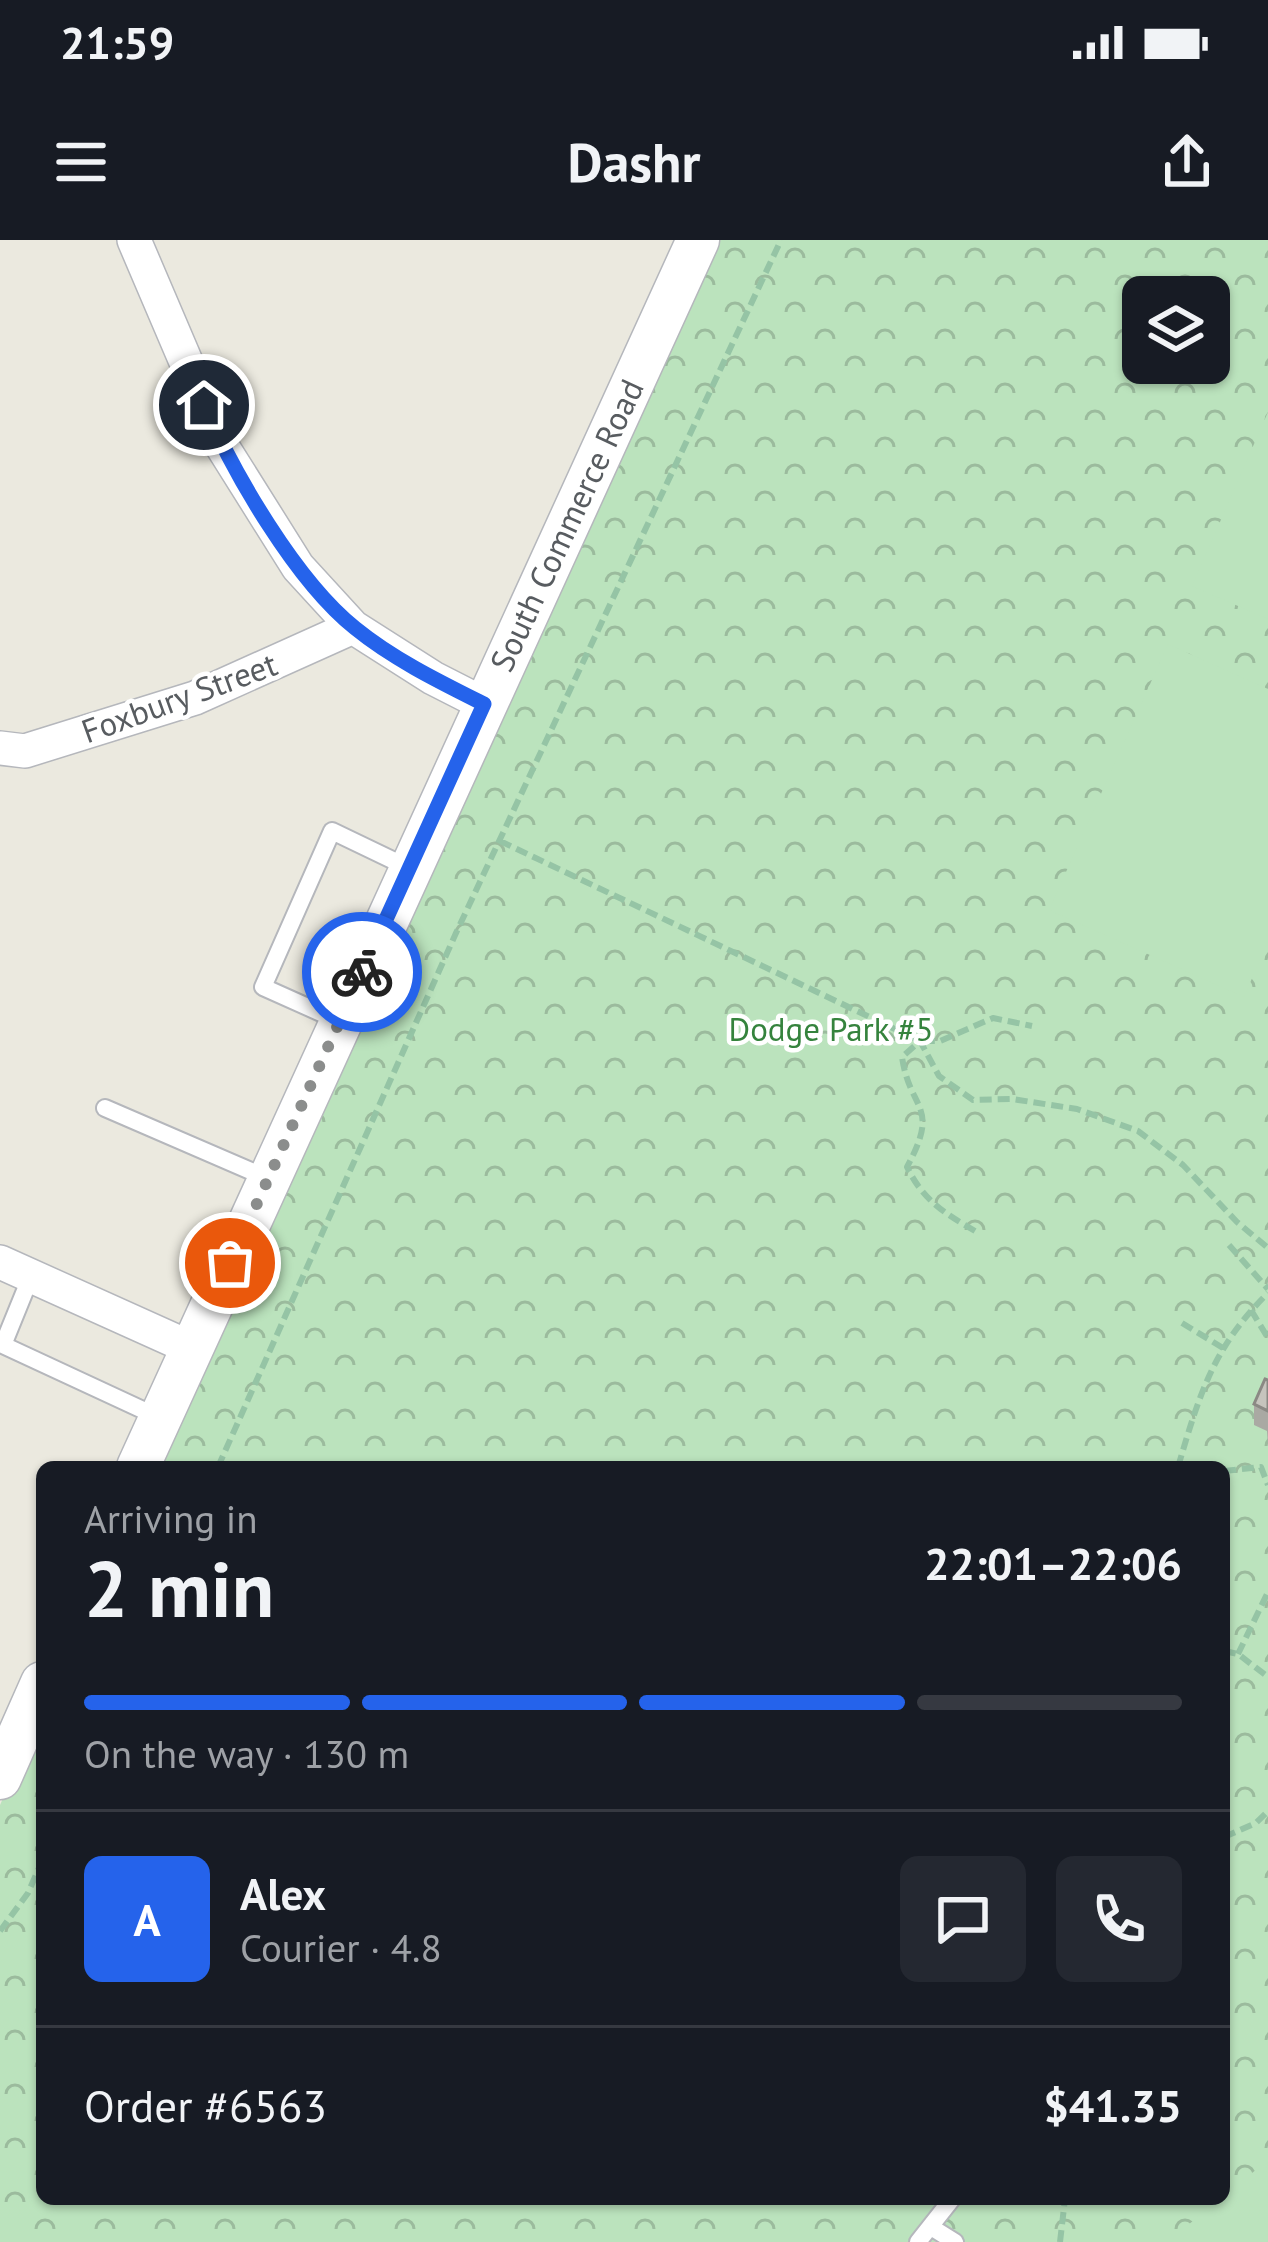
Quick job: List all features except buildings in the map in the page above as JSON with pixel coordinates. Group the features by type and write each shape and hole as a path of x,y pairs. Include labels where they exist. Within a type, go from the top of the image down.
{"street":[{"path":"134,240 222,446 298,567 353,627 484,704"},
{"name":"South Commerce Road","path":"141,1461 698,240"},
{"name":"Foxbury Street","path":"0,748 26,751 195,698 353,627"},
{"path":"0,1262 191,1348"},
{"path":"0,1778 36,1697"}],"lane":[{"path":"340,1021 262,987 332,831 410,868"},
{"path":"105,1108 268,1178"},
{"path":"32,1276 3,1345 160,1418"},
{"path":"918,2242 948,2205"},
{"path":"931,2227 955,2242"}],"path":[{"path":"221,1461 500,841 781,240"},
{"path":"500,841 920,1041 940,1041 993,1018 1032,1027"},
{"path":"920,1041 902,1057 924,1111 920,1142 907,1167 918,1190 935,1208 975,1231"},
{"path":"920,1041 938,1076 973,1100 1012,1099 1077,1109 1138,1131 1183,1165 1268,1248"},
{"path":"1180,1461 1199,1394 1223,1348 1268,1291 1229,1245"},
{"path":"1251,1310 1268,1338"},
{"path":"1182,1323 1223,1348"},
{"path":"1230,1470 1261,1467 1268,1484"},
{"path":"1238,1654 1268,1592"},
{"path":"1230,1652 1268,1677"},
{"path":"1230,1834 1256,1823 1268,1811"},
{"path":"0,1931 36,1875"},
{"path":"1060,2242 1064,2205"}],"green space":[{"name":"Dodge Park #5","path":"709,240 1268,240 1268,2242 0,2242 0,1805 36,1725 36,2205 1230,2205 1230,1461 156,1461"},
{"path":"1268,412 1268,619 1192,586"},
{"path":"1168,644 1268,689 1268,941 1244,997 1049,910"},
{"path":"1268,2160 1268,2242 1167,2242 1213,2205 1230,2205 1230,2191"}],"way so far":[{"path":"230,1263 362,972"}],"route":[{"path":"204,405 222,446 298,567 353,627 484,704 362,972"}]}
